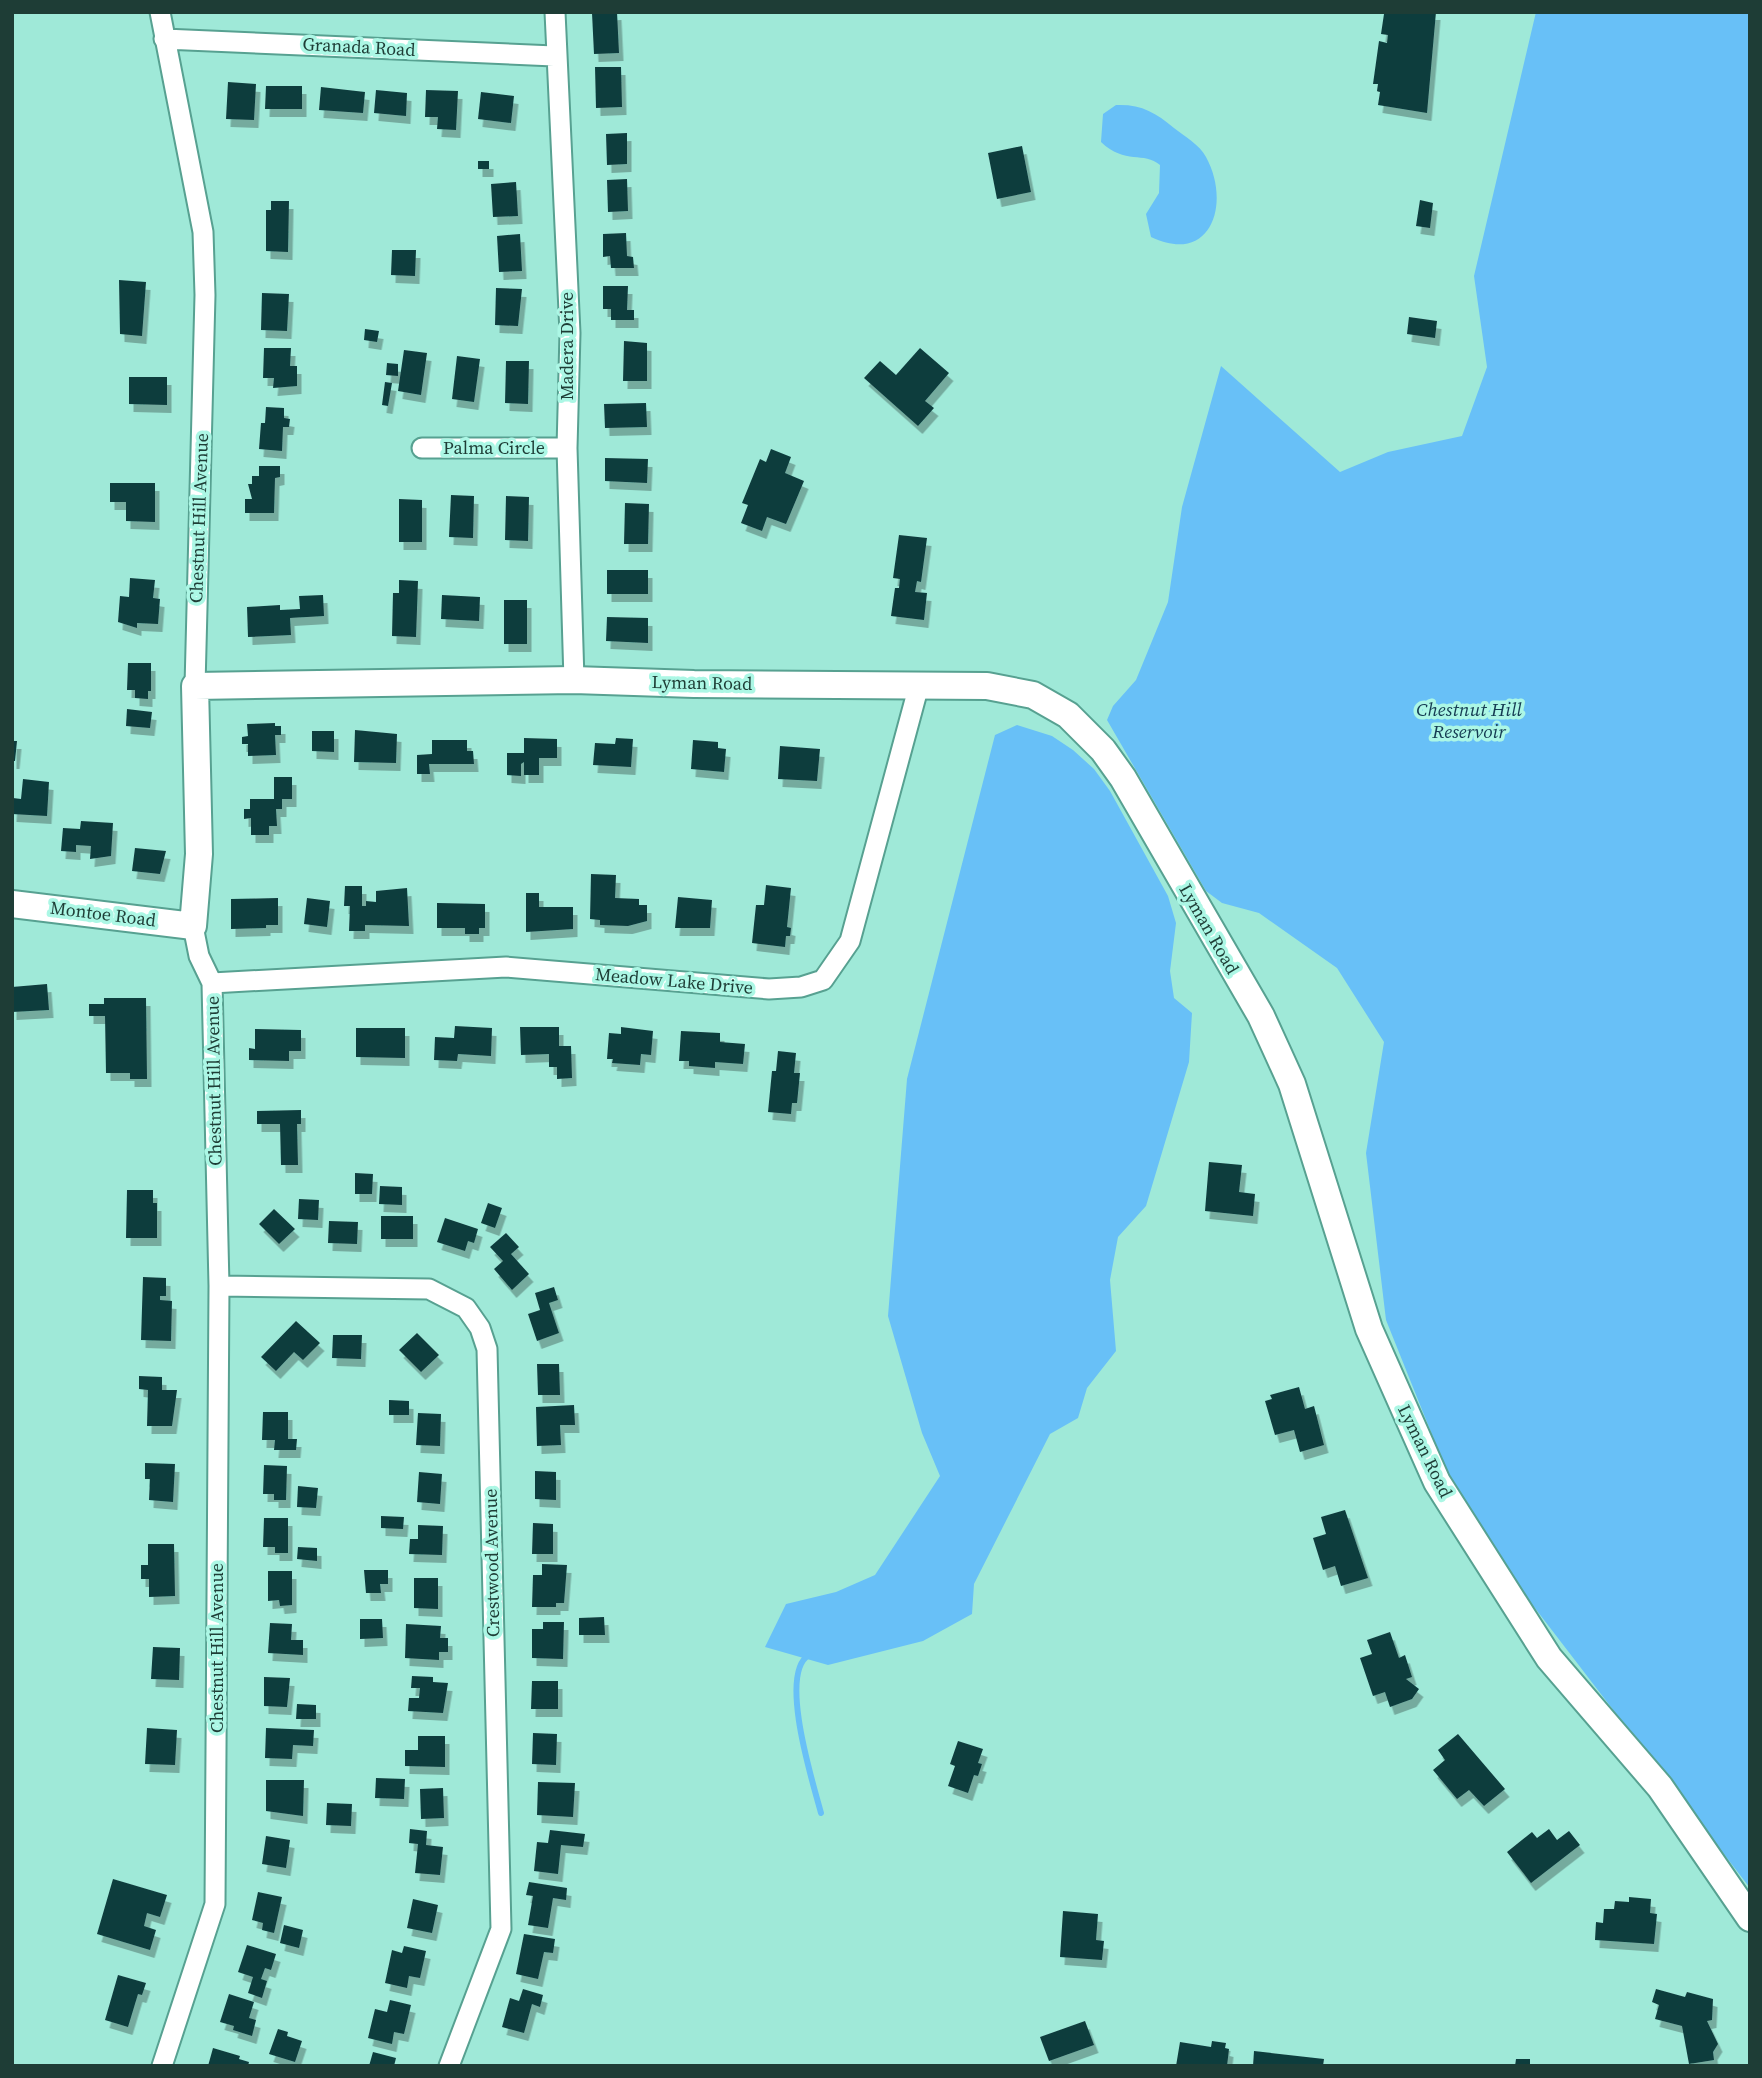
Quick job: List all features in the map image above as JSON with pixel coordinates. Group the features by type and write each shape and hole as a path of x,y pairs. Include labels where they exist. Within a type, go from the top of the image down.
{"street":[{"name":"Chestnut Hill Avenue","path":"160,12 203,232 205,295 195,686 199,854 193,926 199,956 212,983 219,1286 215,1904 162,2066"},
{"name":"Madera Drive","path":"555,12 554,56 570,333 567,447 573,680"},
{"name":"Granada Road","path":"164,39 554,56"},
{"name":"Palma Circle","path":"422,447 567,447"},
{"name":"Lyman Road","path":"195,686 573,680 694,684 987,686 1033,695 1068,715 1087,732 1123,778 1261,1016 1303,1118 1369,1329 1437,1482 1549,1658 1660,1787 1750,1918"},
{"name":"Meadow Lake Drive","path":"212,983 506,967 769,989 801,987 823,980 850,941 919,685"},
{"name":"Montoe Road","path":"12,904 193,926"},
{"name":"Crestwood Avenue","path":"219,1286 429,1289 466,1308 480,1328 487,1349 501,1928 449,2066"}],"water":[{"name":"Chestnut Hill Reservoir","path":"1536,12 1750,12 1750,1888 1531,1603 1449,1477 1386,1320 1366,1153 1384,1042 1337,968 1259,913 1222,903 1206,891 1107,720 1113,706 1136,680 1168,602 1182,507 1221,366 1340,472 1388,452 1462,436 1487,367 1474,276"},
{"path":"1116,105 1133,106 1154,113 1191,141 1206,157 1217,193 1216,210 1211,225 1202,236 1189,243 1172,244 1151,237 1146,214 1159,193 1160,165 1147,159 1118,153 1101,142 1103,114"},
{"path":"1017,725 1052,736 1094,769 1110,791 1168,896 1176,923 1170,971 1174,998 1192,1013 1189,1062 1146,1206 1118,1237 1110,1280 1116,1351 1087,1388 1078,1418 1050,1434 974,1584 972,1614 923,1641 828,1665 765,1647 786,1604 836,1592 875,1575 940,1476 922,1433 888,1316 907,1079 995,735"}],"building":[{"path":"617,12 619,53 594,54 592,13"},
{"path":"1436,12 1427,113 1378,105 1380,92 1377,91 1378,84 1373,84 1379,41 1387,43 1388,35 1381,34 1384,14"},
{"path":"595,67 621,67 622,107 596,108"},
{"path":"228,82 256,84 254,120 226,119"},
{"path":"266,86 302,86 302,109 265,109"},
{"path":"321,87 365,92 363,113 319,110"},
{"path":"376,90 407,93 406,116 374,113"},
{"path":"426,90 458,91 456,130 437,129 438,117 425,117"},
{"path":"481,92 514,96 511,123 478,119"},
{"path":"627,133 627,164 607,165 606,134"},
{"path":"1022,146 1031,192 997,199 988,153"},
{"path":"478,161 489,161 489,169 478,169"},
{"path":"627,179 628,211 608,212 607,180"},
{"path":"516,182 518,216 493,217 491,184"},
{"path":"1420,200 1433,203 1430,228 1416,226"},
{"path":"271,201 289,201 288,252 266,251 266,210 271,210"},
{"path":"626,233 627,256 633,257 634,268 611,268 610,256 603,257 603,234"},
{"path":"520,234 522,271 499,272 497,236"},
{"path":"392,250 416,250 415,276 391,275"},
{"path":"119,280 146,282 142,336 120,334"},
{"path":"603,286 628,286 627,310 634,310 634,320 611,320 611,309 603,309"},
{"path":"496,288 522,289 518,326 495,325"},
{"path":"262,293 289,294 287,331 261,330"},
{"path":"1409,317 1437,321 1435,338 1407,334"},
{"path":"365,329 379,331 377,342 364,340"},
{"path":"624,341 647,343 647,381 623,381"},
{"path":"264,348 291,348 290,366 297,366 297,386 273,388 274,378 263,378"},
{"path":"920,348 949,373 925,401 934,408 918,426 864,378 880,361 896,375"},
{"path":"404,350 427,353 421,395 398,391"},
{"path":"457,356 480,359 474,402 452,399"},
{"path":"506,361 529,361 528,404 505,403"},
{"path":"387,363 398,364 398,376 386,375"},
{"path":"129,377 167,377 167,405 129,404"},
{"path":"385,382 392,383 388,406 382,405"},
{"path":"646,403 647,427 605,428 604,404"},
{"path":"266,407 284,408 284,418 290,419 289,427 283,427 282,451 259,449 261,423 265,423"},
{"path":"771,449 791,457 785,473 804,481 786,524 767,517 762,531 741,523 748,505 742,503 760,459 766,462"},
{"path":"605,458 648,459 647,483 605,481"},
{"path":"259,466 280,466 280,477 275,478 274,513 245,513 245,499 252,499 248,484 252,484 252,476 259,476"},
{"path":"110,483 155,483 155,522 126,521 126,502 110,502"},
{"path":"451,495 474,496 473,538 449,537"},
{"path":"506,496 529,497 528,541 505,540"},
{"path":"399,499 422,500 422,542 399,542"},
{"path":"625,503 649,504 648,544 624,544"},
{"path":"899,535 927,538 921,582 917,581 915,592 927,593 924,620 891,616 895,588 899,588 900,579 893,578"},
{"path":"607,570 648,570 648,594 607,594"},
{"path":"130,578 155,580 153,598 160,599 158,624 137,623 137,628 118,622 120,596 129,597"},
{"path":"399,580 418,581 416,637 392,636 393,593 399,593"},
{"path":"323,595 324,616 290,618 291,635 248,637 247,607 280,605 280,610 300,609 299,596"},
{"path":"442,595 480,597 479,621 441,619"},
{"path":"504,600 527,600 527,644 504,644"},
{"path":"607,617 648,618 648,643 606,641"},
{"path":"128,663 151,663 151,691 148,691 148,699 135,698 135,690 127,690"},
{"path":"127,709 152,712 150,728 126,726"},
{"path":"275,723 275,726 281,726 281,735 275,735 276,755 248,756 248,744 242,744 242,737 248,736 247,724"},
{"path":"355,730 397,734 396,763 354,762"},
{"path":"312,731 334,731 334,752 312,751"},
{"path":"524,738 557,739 557,758 539,758 539,775 524,775 524,762 521,764 521,776 507,775 507,753 524,753"},
{"path":"616,738 633,739 631,767 593,765 595,743 615,744"},
{"path":"432,740 467,740 467,751 473,751 474,764 429,764 430,774 417,774 417,755 432,754"},
{"path":"693,740 718,742 718,748 726,749 724,772 691,769"},
{"path":"12,741 17,741 15,761 12,761"},
{"path":"780,746 820,749 817,781 778,779"},
{"path":"274,777 292,777 292,799 282,799 282,809 276,809 277,826 269,826 269,835 251,835 251,818 244,819 244,809 250,809 250,799 274,799"},
{"path":"23,779 49,782 47,816 12,814 13,798 21,799"},
{"path":"81,821 113,823 111,856 90,859 91,846 76,845 76,852 61,851 63,828 80,829"},
{"path":"135,848 166,851 160,874 132,871"},
{"path":"591,874 616,875 615,898 639,899 639,905 647,905 647,921 628,926 600,925 600,920 590,919"},
{"path":"766,885 791,888 787,927 791,928 790,936 786,936 785,947 752,943 756,905 764,905"},
{"path":"345,886 362,886 362,906 366,906 366,901 376,902 376,891 407,888 409,926 365,925 365,931 349,931 350,906 344,906"},
{"path":"526,893 539,893 539,907 573,907 573,929 526,932"},
{"path":"678,897 712,900 710,928 675,928"},
{"path":"278,898 278,925 231,929 231,899"},
{"path":"307,898 330,901 327,927 304,924"},
{"path":"437,903 485,904 485,928 479,928 479,934 465,934 465,928 437,928"},
{"path":"47,984 49,1010 12,1012 12,987"},
{"path":"104,998 146,998 147,1079 130,1079 130,1073 106,1073 105,1016 89,1016 89,1004 104,1004"},
{"path":"455,1026 492,1028 491,1056 458,1054 457,1061 434,1060 435,1037 454,1038"},
{"path":"520,1027 559,1027 559,1046 571,1046 572,1078 557,1079 557,1067 549,1067 549,1054 521,1055"},
{"path":"621,1027 653,1031 651,1055 641,1054 640,1065 612,1063 613,1059 607,1059 609,1033 621,1034"},
{"path":"356,1028 405,1028 405,1058 356,1057"},
{"path":"255,1029 301,1030 301,1051 289,1051 289,1061 249,1060 249,1048 255,1049"},
{"path":"681,1031 720,1033 720,1042 745,1044 743,1064 715,1062 715,1068 689,1066 689,1061 679,1061"},
{"path":"778,1051 796,1053 794,1073 800,1073 797,1103 792,1103 791,1114 768,1112 772,1071 776,1071"},
{"path":"301,1110 301,1124 297,1124 298,1165 281,1165 280,1124 257,1124 257,1111"},
{"path":"1209,1162 1242,1165 1239,1192 1255,1194 1253,1216 1205,1211"},
{"path":"355,1173 373,1174 372,1194 355,1194"},
{"path":"380,1186 402,1187 402,1205 379,1204"},
{"path":"127,1190 153,1190 153,1203 157,1203 157,1238 126,1238"},
{"path":"299,1199 319,1200 318,1220 298,1219"},
{"path":"488,1203 502,1208 495,1228 481,1223"},
{"path":"274,1209 295,1229 279,1244 259,1224"},
{"path":"381,1216 413,1216 413,1239 381,1239"},
{"path":"445,1218 478,1229 474,1243 468,1241 465,1251 437,1242"},
{"path":"329,1221 358,1222 357,1244 328,1243"},
{"path":"506,1233 519,1247 511,1254 529,1274 512,1290 494,1269 503,1261 490,1247"},
{"path":"143,1277 166,1278 166,1296 160,1296 160,1300 172,1301 171,1341 141,1340"},
{"path":"554,1287 558,1300 549,1303 559,1333 537,1341 528,1314 540,1310 535,1293"},
{"path":"296,1321 320,1343 303,1360 294,1352 276,1371 261,1357"},
{"path":"417,1333 439,1355 421,1372 399,1350"},
{"path":"333,1335 362,1335 361,1359 332,1358"},
{"path":"537,1364 559,1364 560,1395 538,1395"},
{"path":"139,1376 162,1377 162,1390 177,1390 172,1426 147,1426 148,1390 139,1389"},
{"path":"1299,1387 1305,1409 1314,1406 1324,1445 1300,1452 1294,1430 1275,1435 1265,1401 1272,1399 1270,1395"},
{"path":"389,1400 409,1401 409,1415 389,1415"},
{"path":"574,1405 575,1425 560,1425 561,1445 537,1446 536,1407"},
{"path":"263,1412 288,1412 288,1439 297,1439 296,1450 274,1450 275,1440 262,1440"},
{"path":"418,1413 441,1414 440,1446 416,1445"},
{"path":"145,1463 175,1464 173,1502 149,1500 150,1479 145,1479"},
{"path":"264,1465 287,1466 286,1500 274,1500 274,1494 263,1494"},
{"path":"535,1471 556,1472 556,1500 535,1499"},
{"path":"419,1472 442,1474 440,1504 417,1502"},
{"path":"298,1486 318,1488 316,1508 297,1507"},
{"path":"1345,1510 1368,1578 1341,1586 1335,1566 1323,1570 1313,1538 1326,1534 1321,1517"},
{"path":"381,1516 404,1517 403,1529 381,1528"},
{"path":"264,1518 288,1518 288,1553 275,1553 275,1547 263,1547"},
{"path":"533,1523 553,1524 553,1554 532,1554"},
{"path":"418,1525 443,1526 442,1555 409,1554 410,1539 418,1539"},
{"path":"148,1544 174,1544 175,1596 149,1597 149,1579 141,1579 141,1565 148,1565"},
{"path":"298,1547 317,1548 317,1561 297,1559"},
{"path":"542,1564 567,1565 564,1603 556,1603 556,1607 532,1607 533,1575 542,1575"},
{"path":"364,1570 388,1570 388,1584 380,1584 381,1593 366,1593"},
{"path":"268,1571 292,1571 292,1605 280,1606 279,1600 268,1601"},
{"path":"414,1578 438,1578 438,1609 414,1608"},
{"path":"604,1617 605,1635 579,1635 579,1618"},
{"path":"360,1619 382,1619 383,1638 360,1639"},
{"path":"543,1622 564,1622 563,1659 532,1658 532,1629 543,1629"},
{"path":"270,1623 292,1624 291,1640 303,1640 303,1655 268,1653"},
{"path":"406,1624 441,1626 440,1638 448,1638 448,1652 439,1652 439,1660 405,1658"},
{"path":"1390,1632 1399,1658 1405,1655 1412,1677 1406,1679 1419,1689 1412,1699 1390,1707 1385,1692 1373,1696 1360,1658 1372,1654 1367,1640"},
{"path":"153,1647 180,1648 179,1680 151,1679"},
{"path":"412,1676 433,1677 433,1682 448,1683 443,1713 408,1711 409,1698 419,1698 420,1688 411,1688"},
{"path":"264,1677 290,1678 287,1707 264,1706"},
{"path":"532,1681 558,1681 558,1709 531,1709"},
{"path":"297,1704 316,1705 316,1719 296,1719"},
{"path":"147,1728 177,1730 175,1765 145,1764"},
{"path":"266,1728 314,1730 313,1746 293,1745 292,1759 265,1758"},
{"path":"533,1733 557,1734 556,1765 532,1764"},
{"path":"1458,1734 1505,1789 1484,1806 1469,1790 1457,1799 1433,1770 1445,1760 1438,1750"},
{"path":"418,1736 445,1736 445,1767 405,1766 405,1750 418,1750"},
{"path":"958,1741 983,1749 978,1763 982,1764 978,1776 974,1775 968,1793 948,1786 955,1766 950,1764"},
{"path":"376,1778 405,1779 404,1799 375,1798"},
{"path":"266,1780 304,1780 303,1816 266,1811"},
{"path":"538,1782 575,1783 573,1817 537,1815"},
{"path":"443,1788 444,1818 421,1819 420,1789"},
{"path":"327,1803 352,1804 351,1826 326,1825"},
{"path":"410,1829 427,1831 426,1845 443,1847 440,1875 415,1873 418,1844 409,1843"},
{"path":"1549,1829 1557,1840 1569,1831 1580,1845 1531,1883 1507,1852 1532,1832 1537,1838"},
{"path":"550,1830 585,1834 583,1847 561,1845 558,1874 534,1871 537,1842 548,1843"},
{"path":"266,1836 290,1840 286,1868 262,1864"},
{"path":"113,1879 167,1895 160,1917 147,1913 144,1926 156,1930 150,1950 97,1934"},
{"path":"529,1882 567,1888 566,1900 553,1898 548,1928 528,1925 533,1896 526,1895"},
{"path":"258,1892 282,1897 274,1933 262,1930 263,1923 252,1920"},
{"path":"1629,1897 1651,1899 1650,1913 1657,1914 1654,1944 1595,1940 1596,1922 1603,1923 1604,1909 1614,1909 1615,1901 1629,1902"},
{"path":"413,1899 438,1905 432,1933 407,1928"},
{"path":"1063,1911 1098,1914 1096,1940 1104,1941 1102,1960 1060,1957"},
{"path":"284,1925 303,1930 299,1948 280,1943"},
{"path":"524,1934 555,1939 553,1953 544,1952 538,1979 516,1974"},
{"path":"247,1945 276,1954 271,1970 265,1968 261,1979 267,1981 262,1998 248,1993 253,1977 238,1972"},
{"path":"404,1946 426,1951 420,1978 409,1976 407,1988 385,1983 392,1950 402,1953"},
{"path":"118,1975 146,1983 142,1995 138,1994 128,2027 105,2020"},
{"path":"523,1989 543,1995 540,2007 532,2004 524,2033 502,2027 510,1998 519,2001"},
{"path":"1656,1989 1685,1997 1687,1992 1713,1999 1712,2020 1707,2021 1718,2044 1713,2052 1714,2060 1689,2064 1682,2026 1655,2019 1659,2005 1652,2002"},
{"path":"229,1994 254,2002 249,2018 256,2020 252,2036 233,2030 234,2026 220,2022"},
{"path":"390,2000 411,2005 404,2034 394,2032 392,2044 368,2038 375,2009 387,2012"},
{"path":"1085,2021 1094,2045 1049,2061 1040,2037"},
{"path":"278,2029 288,2032 287,2036 302,2041 295,2062 269,2054"},
{"path":"1212,2041 1226,2043 1225,2048 1229,2049 1227,2066 1176,2066 1180,2042 1211,2047"},
{"path":"213,2048 240,2056 239,2059 249,2062 248,2066 208,2066"},
{"path":"1254,2051 1324,2059 1323,2066 1253,2066"},
{"path":"373,2052 396,2058 394,2066 369,2066"},
{"path":"1516,2059 1530,2059 1530,2066 1515,2066"}],"waterway":[{"path":"809,1655 800,1666 797,1705 800,1730 821,1813"}]}
